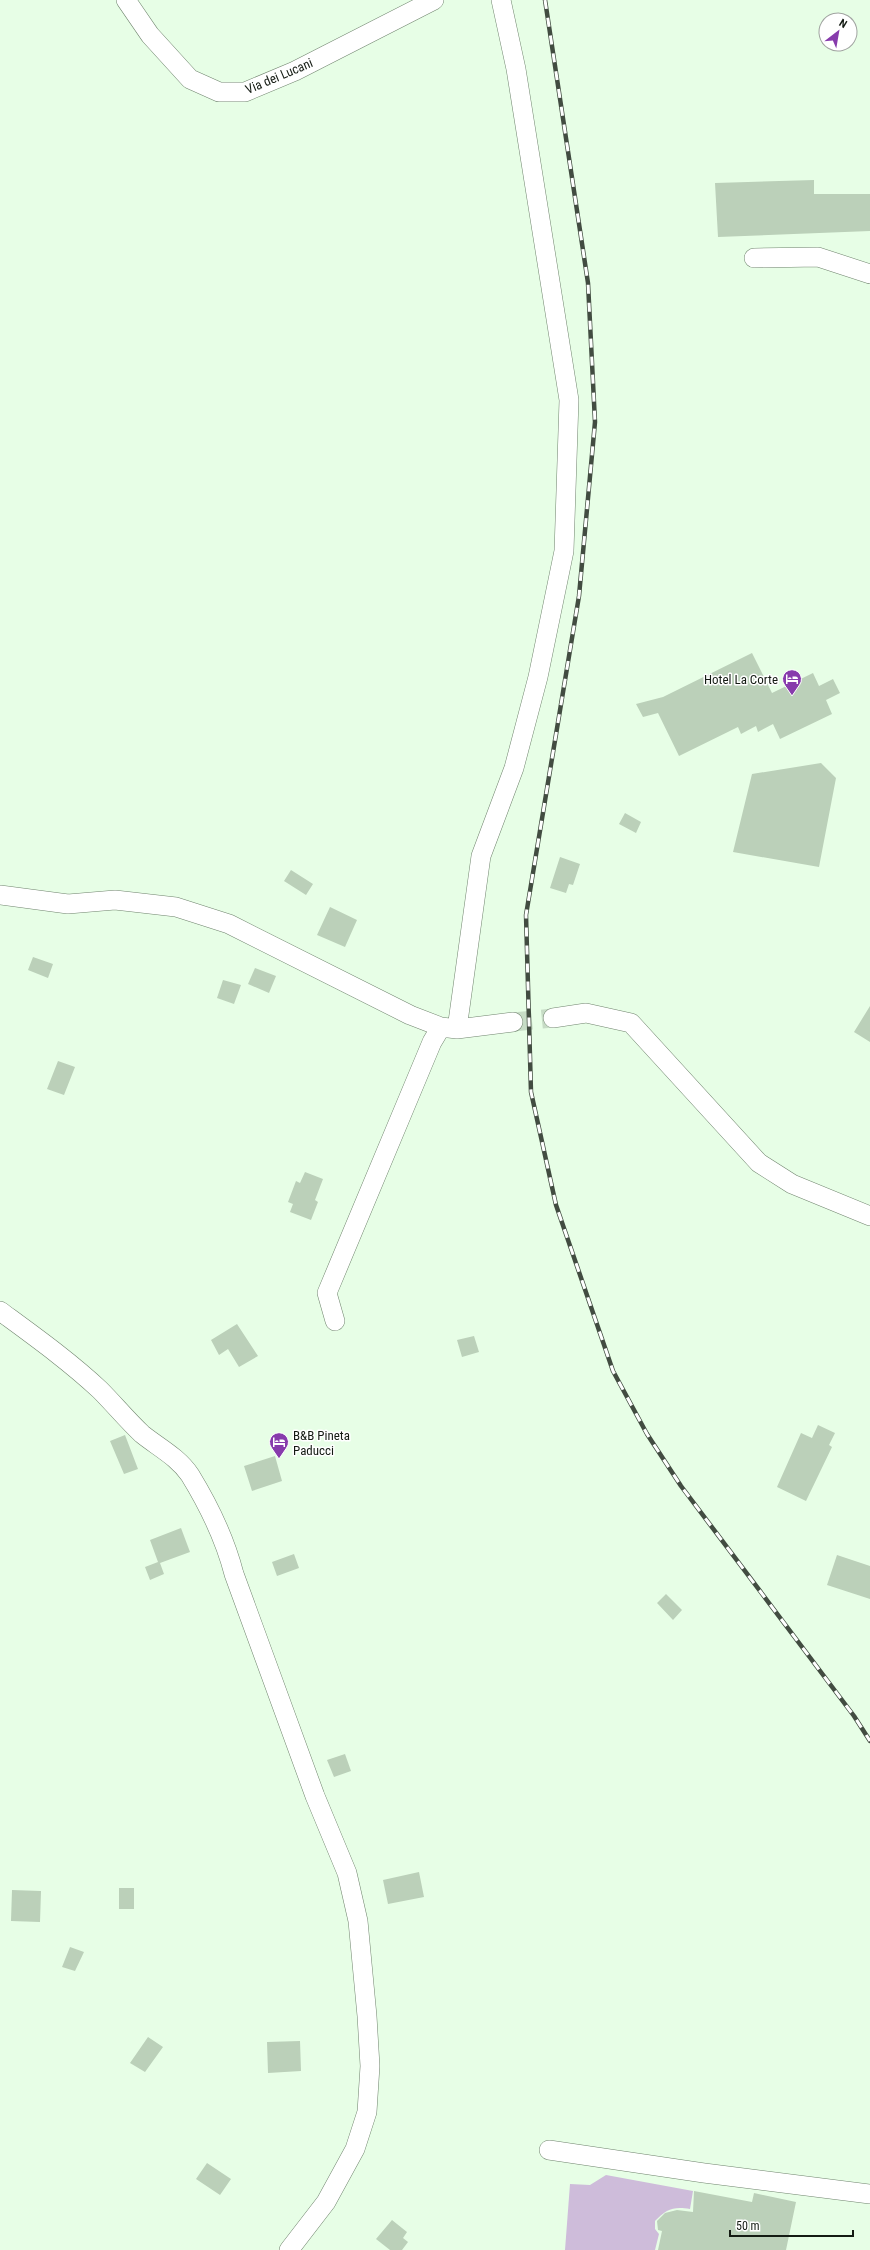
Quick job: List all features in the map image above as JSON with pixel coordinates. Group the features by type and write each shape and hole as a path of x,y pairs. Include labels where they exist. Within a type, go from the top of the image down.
{"street":[{"name":"Via dei Lucani","path":"126,0 150,35 190,79 219,92 245,92 295,71 434,0"},
{"path":"335,1321 327,1293 432,1042 449,1028 481,856 518,753 538,677 564,551 569,400 516,69 501,0"},
{"path":"754,258 818,257 870,274"},
{"path":"0,896 68,904 115,900 176,907 229,924 410,1015 449,1028 513,1022"},
{"path":"553,1018 586,1013 631,1023 760,1163 792,1184 870,1216"},
{"path":"0,1311 67,1361 100,1390 142,1433 175,1458 189,1474 215,1521 315,1796 347,1873 358,1921 366,2016 370,2066 367,2112 355,2149 326,2202 289,2250"},
{"path":"549,2150 704,2173 870,2194"}],"shaded area":[{"path":"606,2175 693,2191 690,2209 671,2209 655,2221 655,2229 659,2234 655,2250 565,2250 570,2184 590,2185"}],"building":[{"path":"814,180 814,194 870,194 870,231 718,237 715,183"},
{"path":"752,653 772,693 813,673 819,686 833,679 840,693 826,700 832,714 780,739 773,724 758,732 756,726 741,734 738,727 679,756 658,713 643,717 636,704 663,697"},
{"path":"821,763 836,778 819,867 733,852 752,774"},
{"path":"625,813 641,822 636,833 619,824"},
{"path":"560,857 580,864 573,885 569,884 566,893 550,888"},
{"path":"291,870 313,884 306,895 284,881"},
{"path":"330,907 357,920 345,947 317,935"},
{"path":"33,957 53,964 48,978 28,970"},
{"path":"255,968 276,976 269,993 248,984"},
{"path":"223,980 241,985 234,1004 217,998"},
{"path":"870,1006 870,1042 854,1032"},
{"path":"58,1061 75,1067 64,1095 47,1089"},
{"path":"305,1172 323,1179 315,1200 318,1202 311,1220 290,1212 293,1204 288,1202 296,1181 300,1183"},
{"path":"237,1324 258,1356 239,1367 228,1349 219,1355 211,1340"},
{"path":"474,1336 479,1352 462,1357 457,1340"},
{"path":"818,1425 835,1433 829,1445 832,1447 806,1501 777,1487 801,1433 812,1438"},
{"path":"125,1435 138,1469 124,1474 110,1441"},
{"path":"275,1456 282,1481 252,1491 244,1466"},
{"path":"181,1528 190,1552 160,1563 164,1574 150,1580 145,1567 158,1562 150,1540"},
{"path":"294,1554 299,1568 277,1576 272,1562"},
{"path":"837,1555 870,1566 870,1599 827,1585"},
{"path":"666,1594 682,1610 673,1620 657,1603"},
{"path":"345,1754 351,1771 334,1777 327,1760"},
{"path":"419,1872 424,1897 388,1904 383,1880"},
{"path":"119,1888 134,1888 134,1909 119,1909"},
{"path":"12,1890 41,1891 40,1922 11,1921"},
{"path":"70,1947 84,1952 75,1971 62,1967"},
{"path":"148,2037 163,2047 145,2072 130,2063"},
{"path":"300,2041 301,2071 268,2073 267,2042"},
{"path":"207,2163 231,2179 220,2195 196,2179"},
{"path":"694,2191 752,2202 754,2193 796,2202 786,2250 658,2250 662,2231 658,2230 657,2221 665,2213 677,2210 693,2212"},
{"path":"392,2220 407,2232 403,2238 408,2242 402,2250 390,2250 376,2239"}],"tunnel":[{"path":"513,1022 553,1018"}],"railway":[{"path":"545,0 588,283 595,422 579,596 526,915 531,1092 556,1205 613,1371 647,1434 681,1486 854,1716 870,1741"}],"place":[{"name":"Hotel La Corte","path":"792,696"},
{"name":"B&B Pineta Paducci","path":"279,1459"}]}
